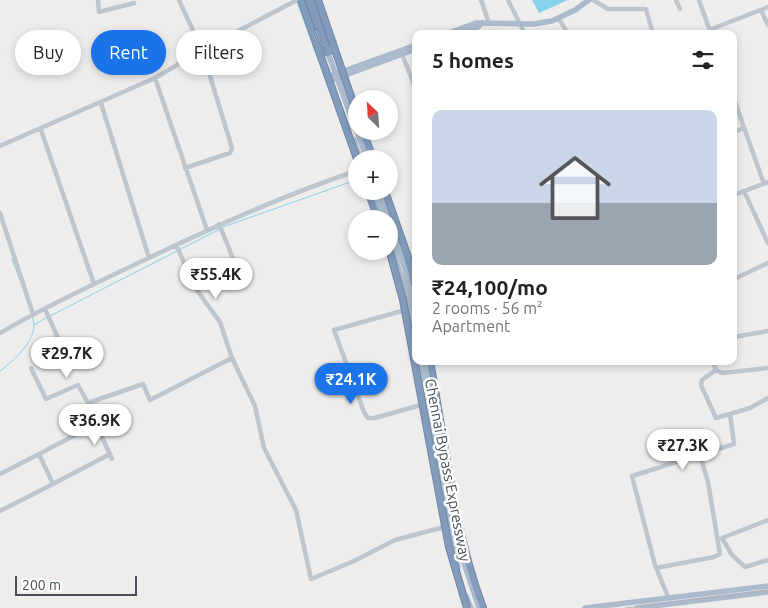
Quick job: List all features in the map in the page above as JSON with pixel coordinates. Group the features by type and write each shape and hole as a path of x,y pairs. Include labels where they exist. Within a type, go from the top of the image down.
{"highway":[{"path":"298,0 356,150"},
{"path":"305,0 325,53"},
{"path":"311,0 325,53"},
{"path":"318,0 349,90"},
{"path":"388,200 412,272"},
{"name":"Chennai Bypass Expressway","path":"392,260 403,300 412,348"},
{"name":"Chennai Bypass Expressway","path":"415,365 449,547 469,608"},
{"name":"Chennai Bypass Expressway","path":"431,365 463,542 470,574 483,608"}],"main road":[{"path":"298,0 316,50 325,53"},
{"path":"318,0 334,44 325,53"},
{"path":"457,30 476,23 522,24 559,19 589,0"},
{"path":"468,30 482,23"},
{"path":"334,77 412,47"},
{"path":"334,77 412,50"},
{"path":"325,53 348,111"},
{"path":"334,77 356,150"},
{"path":"398,249 405,269 412,303"},
{"path":"397,260 412,305"},
{"path":"421,365 449,526 469,608"},
{"path":"425,365 461,554 478,608"},
{"path":"634,606 669,599 768,586"},
{"path":"585,608 634,606 768,592"}],"street":[{"path":"98,0 99,12 134,4"},
{"path":"179,0 193,30"},
{"path":"240,30 298,0"},
{"path":"481,0 489,23"},
{"path":"508,0 524,30"},
{"path":"593,0 608,9 646,9 651,30"},
{"path":"676,0 680,9"},
{"path":"699,0 709,30"},
{"path":"715,30 768,7"},
{"path":"761,10 768,25"},
{"path":"559,19 566,30"},
{"path":"402,54 412,80"},
{"path":"0,146 41,130 155,78 176,65"},
{"path":"185,168 232,151 209,75"},
{"path":"155,78 207,230"},
{"path":"101,102 149,258"},
{"path":"737,108 766,183 737,194"},
{"path":"737,131 744,128"},
{"path":"41,130 94,284"},
{"path":"0,333 33,314 94,284 149,258 177,249 220,224 291,193 348,174"},
{"path":"744,191 768,244"},
{"path":"0,213 33,314"},
{"path":"220,224 239,272"},
{"path":"177,249 196,290 220,322 232,358 256,406 264,448 293,502 311,579 354,561 395,540 449,526"},
{"path":"737,278 768,264"},
{"path":"412,308 334,330 364,412 368,418 375,418 428,403"},
{"path":"45,309 66,356"},
{"path":"737,336 768,331"},
{"path":"88,403 143,384 150,400 232,358"},
{"path":"714,365 716,370 722,372 768,368"},
{"path":"0,510 111,457 88,403 78,385 46,399 31,368"},
{"path":"716,370 702,380 701,385 716,418 750,408 768,398"},
{"path":"669,599 656,568 632,476 734,444 730,414"},
{"path":"0,474 96,424"},
{"path":"39,454 53,484"},
{"path":"656,568 714,557 720,554 708,482 700,455"},
{"path":"768,520 722,539 732,555 744,567 768,560"}],"water":[{"path":"532,0 568,0 539,13"}],"waterway":[{"path":"297,2 346,136"},
{"path":"223,227 348,183"},
{"path":"50,316 220,229"},
{"path":"0,371 27,345 34,325 12,259"},
{"path":"34,325 46,318"}],"railway":[{"path":"625,608 768,590"}]}
